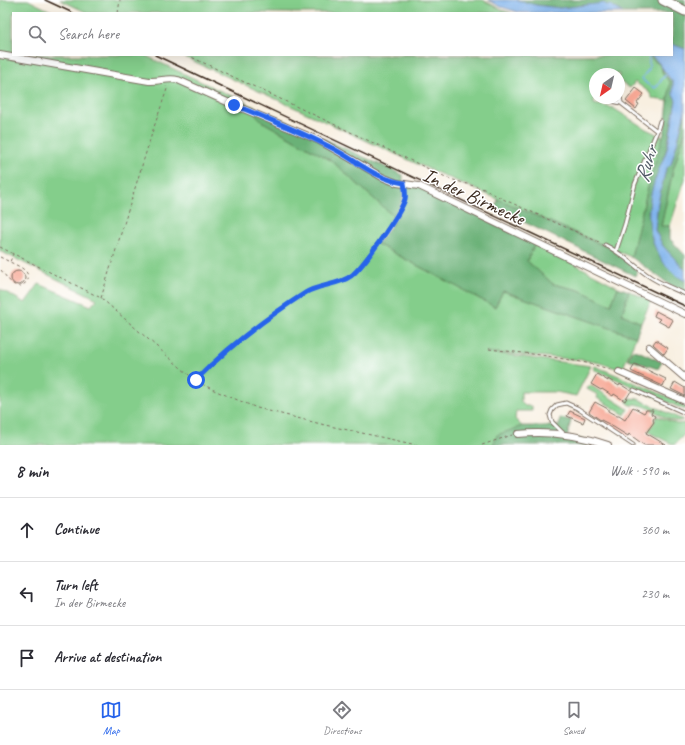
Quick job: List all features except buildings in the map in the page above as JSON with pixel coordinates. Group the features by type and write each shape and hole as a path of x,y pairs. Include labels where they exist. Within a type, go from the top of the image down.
{"main road":[{"path":"663,0 685,11"}],"street":[{"name":"In der Birmecke","path":"0,55 149,81 169,78 178,80 312,137 382,177 392,181 419,186 685,314"},
{"path":"649,347 685,378"},
{"path":"619,372 685,401"},
{"path":"518,434 565,434 583,437 608,445"}],"lane":[{"path":"622,104 657,131"},
{"path":"616,251 625,224 635,184 660,121"},
{"path":"605,245 616,251 647,275 685,294"},
{"path":"634,390 685,413"},
{"path":"565,434 552,422 550,415 552,410 557,405 566,403 577,408 633,445"}],"path":[{"path":"118,12 120,0"},
{"path":"189,56 450,179 479,187 605,245"},
{"path":"101,298 153,130 167,90 165,85 157,81"},
{"path":"196,380 248,332 306,292 320,286 338,282 352,275 368,256 401,208 405,195 404,183"},
{"path":"0,248 101,298 196,380 216,391 258,408 325,425 418,445"},
{"path":"10,262 13,254"},
{"path":"0,258 10,262 26,272 29,278 20,287 13,285 1,270"},
{"path":"489,349 541,355 593,364 619,372"},
{"path":"482,445 518,434"}],"green space":[{"path":"0,0 28,0 53,12 12,12 12,56 146,56 259,109 256,115 263,122 332,161 393,216 376,243 377,244 495,307 503,291 636,337 622,370 600,363 583,360 486,352 591,366 576,396 556,392 521,392 521,402 525,406 532,406 532,411 516,411 515,419 522,426 498,435 493,445 0,445 0,289 25,303 39,284 91,306 97,299 0,251"},
{"path":"60,0 483,0 508,12 86,12"},
{"path":"517,0 685,0 685,49 673,44 673,12 621,12 604,4 560,8 536,5"},
{"path":"182,56 648,56 661,66 663,75 670,82 668,101 653,99 649,92 635,82 630,88 625,84 625,68 589,68 589,104 613,108 646,129 663,137 649,183 631,257 415,163"},
{"path":"648,56 651,56 657,60 661,66"},
{"path":"661,66 666,76 673,82 673,94 676,100 667,147 648,212 665,265 685,281 685,293 673,287 631,257 649,183 665,129 670,82 663,75"},
{"path":"259,109 403,175 402,197 397,211 393,216 332,161 263,122 256,115"},
{"path":"685,111 685,132 673,170 661,226 670,226 670,239 685,255 685,270 663,246 655,230 658,202 666,169 671,164"},
{"path":"685,132 685,179 670,226 661,227 673,170"},
{"path":"406,185 417,186 535,243 527,261 553,284 579,290 611,305 618,287 629,291 622,314 641,323 636,337 503,291 495,307 377,244 401,210"},
{"path":"498,199 611,249 638,271 635,276 495,208"},
{"path":"535,243 618,287 611,305 579,290 553,284 527,261"},
{"path":"629,291 651,301 641,323 622,314"},
{"path":"632,350 638,351 662,362 658,369 628,359"},
{"path":"595,366 685,404 685,410 593,369"},
{"path":"590,385 628,409 625,415 597,398 598,395 587,389"},
{"path":"629,398 638,399 683,420 670,420 644,406 634,404 632,406 627,402"},
{"path":"657,416 677,424 685,423 685,434 674,445 648,432"},
{"path":"560,418 571,420 567,438 583,439 598,445 493,445 497,435 522,426 559,426"}],"water":[{"path":"488,0 517,0 536,5 560,8 604,3 611,5 622,12 518,12 501,7"},
{"path":"673,44 685,49 685,111 671,164 666,169 658,202 655,230 663,246 685,270 685,281 673,273 664,263 657,251 649,225 650,197 655,179 667,149 676,100 673,94 673,82 651,56 673,56"}],"waterway":[{"path":"649,56 649,69 642,78 644,81 655,88 666,75"}],"railway":[{"path":"45,0 71,12"},
{"path":"157,56 685,306"}],"route":[{"path":"196,380 248,332 306,292 320,286 338,282 352,275 368,256 401,208 405,199 404,183 392,181 382,177 318,140 234,105"}],"water label":[{"name":"Ruhr","path":"646,164"}]}
